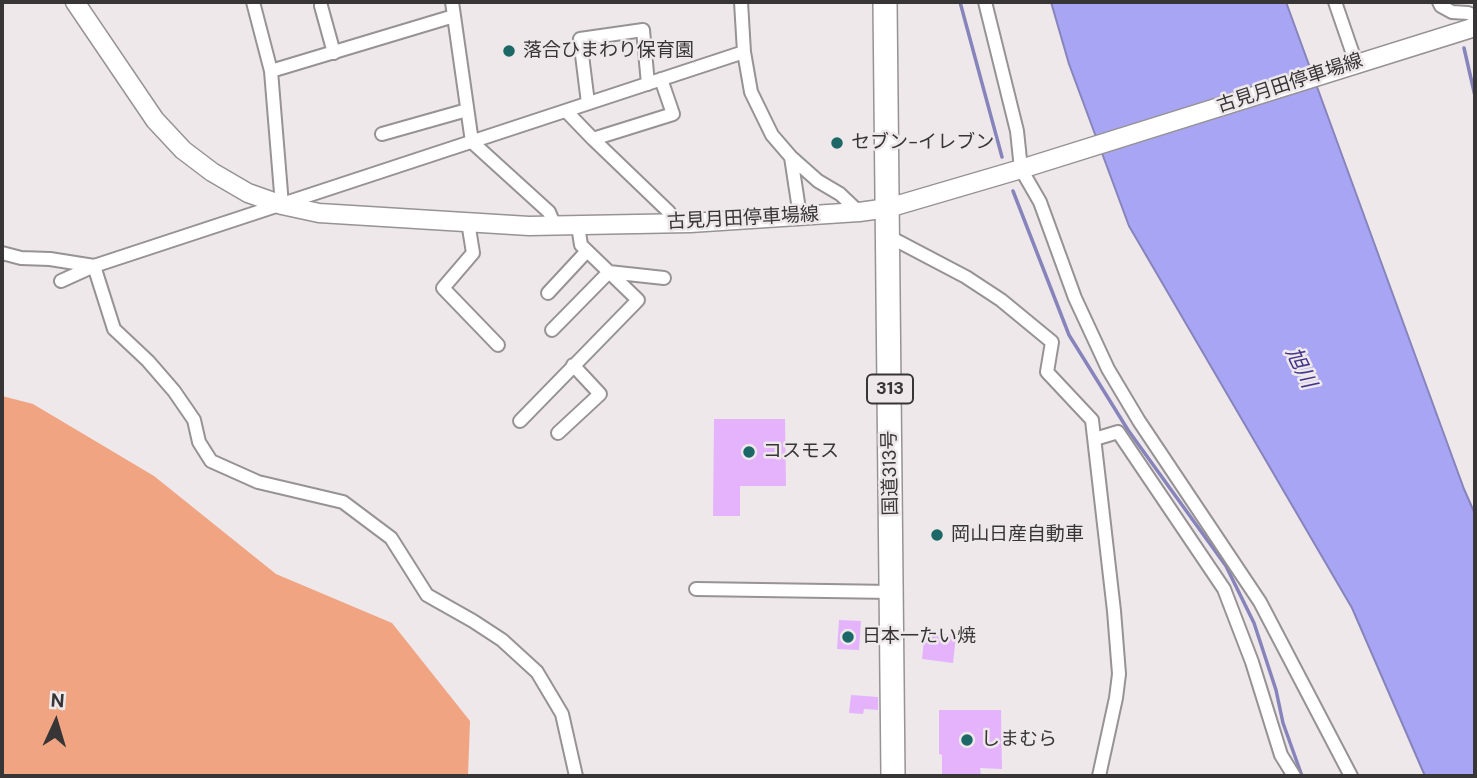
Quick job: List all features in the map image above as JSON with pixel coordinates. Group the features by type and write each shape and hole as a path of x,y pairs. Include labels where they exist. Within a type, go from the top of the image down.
{"highway":[{"name":"国道313号","path":"885,2 893,776"}],"main road":[{"name":"古見月田停車場線","path":"75,2 155,120 183,150 212,172 248,193 282,205 320,213 555,226 800,216 888,208 1475,27"}],"street":[{"path":"253,2 271,71 282,205"},
{"path":"452,2 472,142 549,212 555,226"},
{"path":"741,2 744,52 751,92 772,135 791,157 818,181 840,194 859,212"},
{"path":"985,2 1017,131 1021,169 1040,202 1075,298 1108,369 1139,421 1260,602 1351,776"},
{"path":"1335,2 1352,64"},
{"path":"1439,2 1452,12 1475,16"},
{"path":"321,6 334,53"},
{"path":"271,71 454,16"},
{"path":"589,103 580,39 643,30 654,82 673,114 593,139"},
{"path":"61,281 94,266 744,52"},
{"path":"382,134 467,110"},
{"path":"566,111 668,212 670,223"},
{"path":"791,157 800,216"},
{"path":"468,222 472,253 443,288 498,345"},
{"path":"520,421 638,300 581,245 578,226"},
{"path":"888,236 978,285 1001,300 1052,342 1047,372 1092,420 1119,674 1099,776"},
{"path":"548,293 587,251"},
{"path":"2,253 21,258 50,259 94,266"},
{"path":"94,266 114,329 148,361 174,391 194,420 199,442 211,461 258,482 343,502 391,538 427,595 492,634 537,672 562,714 576,776"},
{"path":"609,272 664,278"},
{"path":"552,330 609,272"},
{"path":"558,433 600,394 573,365"},
{"path":"1095,439 1118,432 1224,589 1252,662 1281,755 1294,776"},
{"path":"696,589 892,592"}],"shaded area":[{"path":"2,396 33,404 154,476 276,574 392,623 470,721 468,776 2,776"}],"water":[{"name":"旭川","path":"1051,2 1286,2 1475,514 1475,776 1425,776 1352,608 1129,226 1069,64"}],"building":[{"name":"コスモス","path":"714,419 785,419 786,486 740,486 740,516 713,516"},
{"path":"839,620 861,621 859,650 837,649"},
{"path":"925,631 956,636 953,663 922,659"},
{"path":"851,695 878,697 878,710 864,709 863,714 849,713"},
{"path":"939,710 1001,710 1002,769 980,768 981,776 942,776"}],"waterway":[{"path":"960,2 1002,157"},
{"path":"1464,48 1475,96"},
{"path":"1013,191 1069,335 1128,430 1226,566 1254,623 1276,690 1283,723 1302,776"}],"place":[{"name":"落合ひまわり保育園","path":"509,51"},
{"name":"セブン-イレブン","path":"837,143"},
{"name":"コスモス","path":"749,452"},
{"name":"岡山日産自動車","path":"937,535"},
{"name":"日本一たい焼","path":"848,637"},
{"name":"しまむら","path":"967,740"}]}
